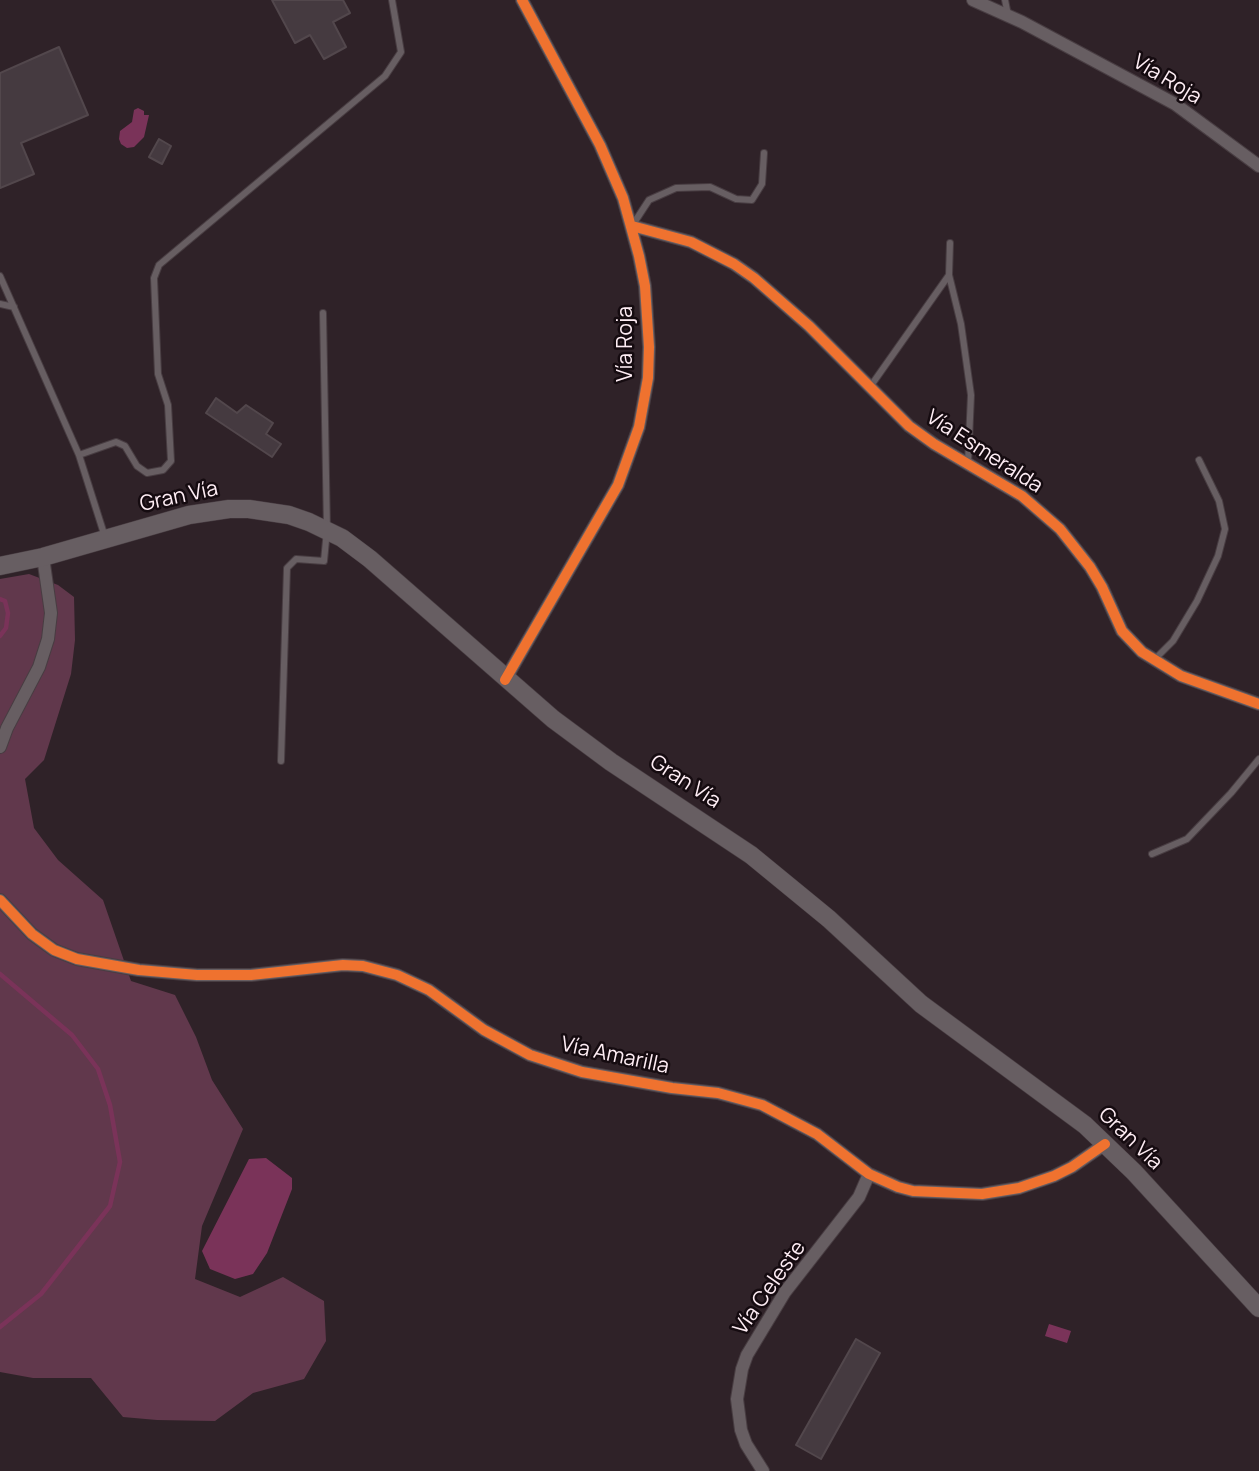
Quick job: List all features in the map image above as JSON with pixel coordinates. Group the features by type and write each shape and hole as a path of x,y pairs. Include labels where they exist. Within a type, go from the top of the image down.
{"main road":[{"name":"Gran Vía","path":"0,566 43,557 189,515 229,509 249,509 289,516 327,530 370,559 552,719 611,762 713,828 789,884 921,1004 1085,1125 1259,1308"}],"street":[{"name":"Vía Roja","path":"505,680 618,485 639,427 648,378 649,337 645,286 632,226 600,145 523,0"},
{"name":"Vía Roja","path":"973,0 1175,104 1259,166"},
{"name":"Vía Esmeralda","path":"632,226 691,242 734,264 773,293 909,426 934,444 1022,496 1059,529 1096,577 1122,631 1153,660 1181,676 1259,704"},
{"path":"0,747 39,667 48,639 51,613 43,557"},
{"name":"Vía Amarilla","path":"0,900 32,934 54,950 77,959 168,974 251,975 343,965 372,968 397,975 429,990 506,1043 556,1065 671,1088 718,1093 781,1113 817,1134 869,1174 898,1187 921,1192 1001,1192 1054,1176 1105,1144"},
{"name":"Vía Celeste","path":"763,1471 746,1444 741,1430 737,1399 741,1370 785,1292 859,1197 869,1174"}],"lane":[{"path":"79,455 116,442 125,446 137,466 147,473 163,470 171,461 168,405 158,374 154,278 159,265 385,76 401,52 392,0"},
{"path":"1005,0 1008,16"},
{"path":"632,226 649,200 676,187 710,187 736,199 752,200 762,184 764,153"},
{"path":"950,243 949,275 961,324 971,395 968,463"},
{"path":"870,387 949,275"},
{"path":"0,276 79,455 105,539"},
{"path":"0,304 14,307"},
{"path":"281,761 287,568 296,559 324,561 327,530 323,313"},
{"path":"1153,660 1173,641 1196,601 1218,556 1225,529 1219,501 1199,460"},
{"path":"1152,853 1187,839 1259,759"}],"shaded area":[{"path":"138,108 144,111 144,115 149,115 144,137 134,147 127,148 121,144 120,131 132,122 134,110"},
{"path":"29,574 58,585 74,597 75,640 71,674 44,760 25,779 34,828 58,860 103,900 131,981 175,995 196,1037 212,1080 243,1129 202,1226 195,1279 240,1297 283,1277 324,1301 326,1341 304,1379 253,1393 215,1421 123,1417 91,1378 33,1378 0,1372 0,579"},
{"path":"266,1158 292,1178 292,1189 267,1253 253,1274 235,1279 210,1269 202,1251 249,1159"},
{"path":"1049,1324 1071,1331 1067,1343 1045,1336"}],"building":[{"path":"272,0 343,0 350,13 333,22 346,47 324,59 310,35 295,43"},
{"path":"59,47 88,115 21,143 34,174 0,188 0,73"},
{"path":"159,139 171,146 162,164 149,157"},
{"path":"216,398 237,413 246,405 273,423 266,434 281,444 272,457 206,413"},
{"path":"856,1339 880,1353 821,1459 796,1445"}],"waterway":[{"path":"0,599 5,601 8,613 6,628 0,636"},
{"path":"0,974 72,1035 98,1069 110,1105 120,1162 110,1206 41,1294 0,1327"}],"cycle path":[{"path":"505,680 618,485 639,427 648,378 649,347 645,286 623,198 600,145 522,0"},
{"path":"632,226 691,242 734,264 754,278 809,326 909,426 934,444 1022,496 1060,529 1090,567 1122,631 1142,652 1181,676 1259,704"},
{"path":"0,900 32,934 54,950 77,959 139,970 197,975 251,975 343,965 363,966 397,975 429,990 484,1030 530,1055 582,1072 718,1093 762,1105 817,1134 869,1174 913,1191 982,1194 1019,1188 1072,1167 1105,1144"}]}
